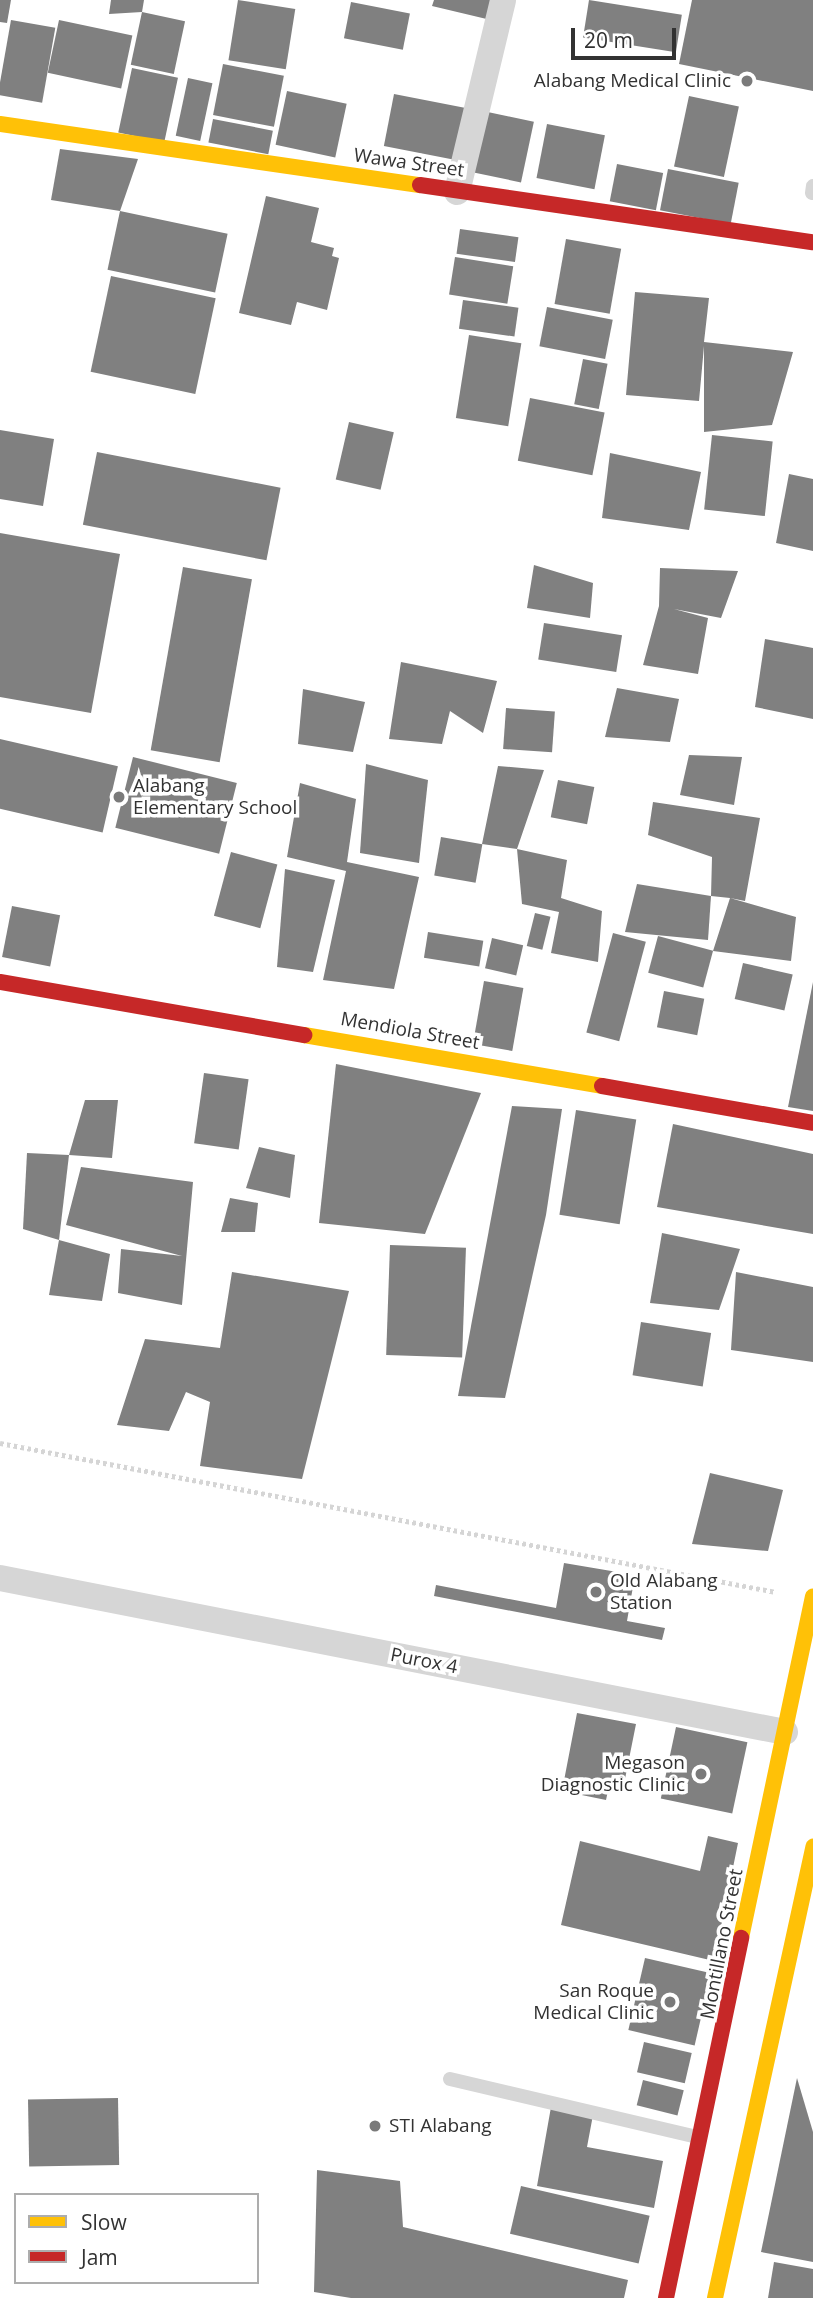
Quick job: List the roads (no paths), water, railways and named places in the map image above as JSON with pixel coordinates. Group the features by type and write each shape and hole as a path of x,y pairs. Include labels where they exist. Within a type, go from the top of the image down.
{"main road":[{"name":"Wawa Street","path":"0,124 813,242"},
{"name":"Mendiola Street","path":"0,982 813,1123"},
{"name":"Montillano Street","path":"666,2298 703,2138 791,1704 808,1650 813,1598"},
{"path":"791,1704 813,1709"},
{"path":"715,2298 813,1847"}],"street":[{"path":"457,191 503,0"},
{"name":"Purox 4","path":"0,1578 785,1732"}],"lane":[{"path":"812,193 813,187"},
{"path":"450,2079 703,2138"}],"place":[{"name":"Alabang Medical Clinic","path":"747,81"},
{"name":"Alabang Elementary School","path":"119,797"},
{"name":"Old Alabang Station","path":"596,1592"},
{"name":"Megason Diagnostic Clinic","path":"701,1774"},
{"name":"San Roque Medical Clinic","path":"670,2002"},
{"name":"STI Alabang","path":"375,2126"}]}
